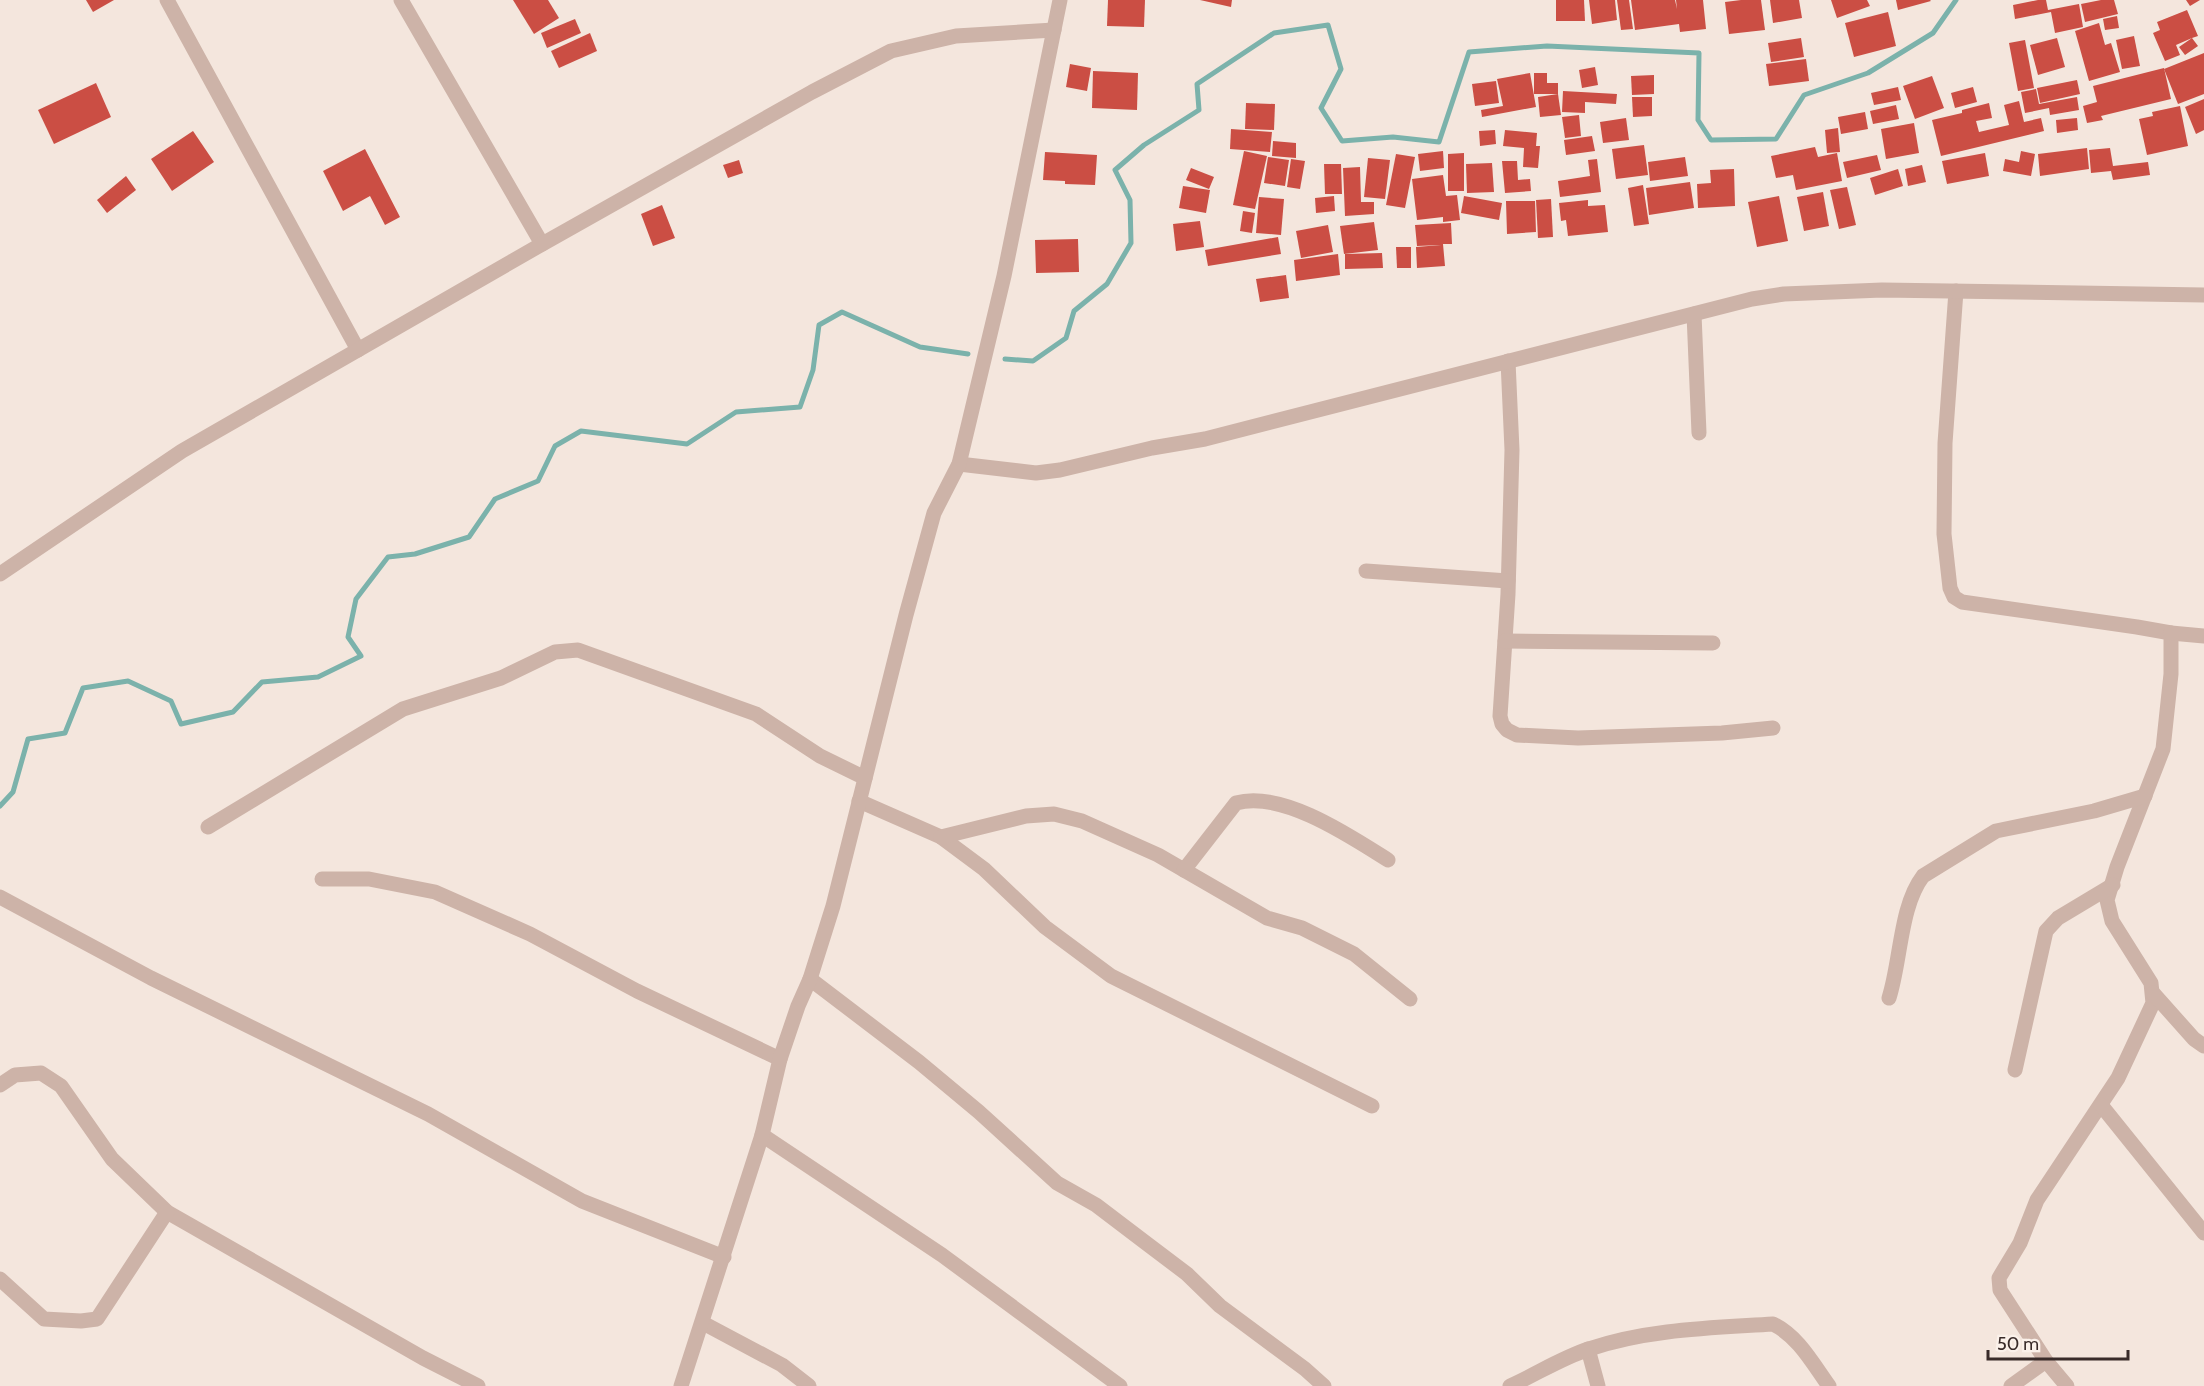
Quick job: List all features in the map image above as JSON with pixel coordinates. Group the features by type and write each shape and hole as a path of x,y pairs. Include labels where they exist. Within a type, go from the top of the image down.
{"street":[{"path":"167,0 358,350"},
{"path":"401,0 542,244"},
{"path":"681,1386 762,1135 780,1059 810,979 833,906 934,513 959,464 1004,276 1060,0"},
{"path":"0,574 182,451 542,244 812,92 891,51 956,36 1054,30"},
{"path":"959,464 1036,474 1060,470 1152,448 1205,439 1752,299 1784,294 1882,290 2204,295"},
{"path":"1956,291 1945,443 1944,534 1950,588 1954,597 1962,602 2204,636"},
{"path":"1694,314 1699,433"},
{"path":"1508,361 1512,450 1508,581 1500,716 1502,724 1507,730 1517,735 1578,738 1722,733 1773,728"},
{"path":"1366,571 1508,581"},
{"path":"2067,1386 2046,1361 2000,1290 1999,1278 2020,1243 2037,1200 2118,1078 2153,1003 2151,983 2112,921 2108,900 2117,867 2163,749 2171,674 2171,633"},
{"path":"1504,641 1713,643"},
{"path":"208,827 403,709 501,678 555,652 578,650 756,714 820,756 865,778"},
{"path":"1889,998 1896,977 1909,902 1915,887 1923,876 1996,831 2094,811 2145,796"},
{"path":"1184,870 1236,803 1249,799 1271,802 1329,823 1388,860"},
{"path":"860,801 942,837 984,869 1045,927 1111,976 1371,1106"},
{"path":"942,837 1026,816 1054,814 1082,821 1158,855 1267,918 1302,928 1354,954 1410,999"},
{"path":"322,879 369,879 435,892 530,934 637,991 780,1059"},
{"path":"2015,1070 2046,931 2058,918 2113,885"},
{"path":"0,897 151,978 428,1114 582,1201 724,1257"},
{"path":"810,979 919,1062 979,1112 1057,1183 1096,1205 1187,1274 1220,1306 1305,1369 1324,1386"},
{"path":"2153,993 2194,1039 2204,1046"},
{"path":"0,1085 15,1075 41,1073 61,1086 112,1159 167,1212 423,1358 478,1386"},
{"path":"2101,1105 2204,1233"},
{"path":"762,1135 942,1255 1120,1386"},
{"path":"0,1279 44,1319 81,1321 97,1319 167,1212"},
{"path":"703,1323 782,1365 809,1386"},
{"path":"1510,1386 1559,1360 1588,1349 1633,1337 1688,1330 1773,1324 1784,1329 1797,1341 1829,1386"},
{"path":"1588,1349 1598,1386"},
{"path":"2011,1386 2046,1361"}],"building":[{"path":"86,0 114,0 93,12"},
{"path":"513,0 548,0 559,18 534,34"},
{"path":"1108,0 1145,0 1144,27 1107,26"},
{"path":"1200,0 1232,0 1231,7"},
{"path":"1556,0 1584,0 1585,21 1556,21"},
{"path":"1589,0 1615,0 1617,20 1592,24"},
{"path":"1617,0 1629,0 1633,29 1621,30"},
{"path":"1631,0 1675,0 1677,9 1676,0 1703,0 1706,29 1680,32 1679,24 1635,30"},
{"path":"1761,0 1765,30 1729,34 1725,2"},
{"path":"1770,0 1799,0 1802,18 1773,23"},
{"path":"1831,0 1867,0 1870,6 1837,18"},
{"path":"1896,0 1930,0 1931,1 1898,10"},
{"path":"2046,0 2048,10 2079,4 2083,27 2055,33 2051,12 2015,19 2013,5"},
{"path":"2114,0 2118,14 2085,22 2081,4"},
{"path":"2186,0 2200,0 2190,6"},
{"path":"2187,10 2198,36 2176,45 2180,55 2165,61 2153,33 2160,30 2157,22"},
{"path":"1888,12 1896,46 1854,57 1845,23"},
{"path":"2117,16 2119,28 2105,30 2103,19"},
{"path":"575,19 581,33 547,48 541,33"},
{"path":"2099,23 2105,45 2111,43 2120,72 2089,81 2075,31"},
{"path":"590,33 597,51 559,68 551,51"},
{"path":"2134,36 2140,66 2122,69 2116,40"},
{"path":"1801,38 1804,57 1771,62 1768,43"},
{"path":"2057,38 2065,67 2038,75 2030,45"},
{"path":"2192,38 2198,46 2185,55 2179,47"},
{"path":"2025,40 2034,88 2018,91 2009,43"},
{"path":"2204,53 2204,94 2178,104 2164,69"},
{"path":"1806,59 1809,81 1769,86 1766,64"},
{"path":"1070,64 1091,68 1087,91 1066,87"},
{"path":"1595,67 1598,85 1582,88 1579,70"},
{"path":"2164,68 2171,99 2101,116 2103,120 2087,123 2083,106 2097,102 2093,86"},
{"path":"1093,71 1138,73 1137,110 1092,108"},
{"path":"1530,73 1536,107 1482,117 1481,110 1503,106 1497,79"},
{"path":"1534,73 1547,73 1547,83 1558,83 1558,94 1534,94"},
{"path":"1654,75 1654,94 1632,95 1631,76"},
{"path":"1932,76 1944,108 1915,119 1903,86"},
{"path":"2077,80 2080,94 2040,103 2037,88"},
{"path":"1496,81 1499,103 1475,106 1472,84"},
{"path":"96,83 111,117 54,144 38,110"},
{"path":"1898,87 1901,100 1874,105 1871,93"},
{"path":"1973,87 1977,102 1955,108 1951,93"},
{"path":"2036,89 2039,104 2077,97 2079,110 2050,115 2049,108 2025,113 2021,92"},
{"path":"1563,91 1617,94 1616,104 1585,102 1585,113 1562,112"},
{"path":"1558,94 1561,115 1540,117 1538,97"},
{"path":"1632,97 1652,97 1652,116 1633,117"},
{"path":"2204,99 2204,130 2196,134 2185,107"},
{"path":"2019,101 2024,122 2041,118 2044,131 1941,156 1932,120 1962,113 1962,110 1989,103 1992,118 1976,121 1979,132 2009,125 2004,105"},
{"path":"1246,103 1275,104 1274,130 1245,129"},
{"path":"1896,105 1899,119 1873,124 1870,111"},
{"path":"2180,106 2188,146 2147,155 2139,119 2153,116 2152,112"},
{"path":"1865,112 1868,129 1841,134 1838,117"},
{"path":"1579,115 1581,136 1565,138 1562,117"},
{"path":"1626,118 1629,140 1603,143 1600,122"},
{"path":"2077,118 2078,130 2057,133 2056,120"},
{"path":"1914,123 1919,153 1886,159 1881,129"},
{"path":"1838,128 1840,152 1827,153 1825,130"},
{"path":"1231,129 1272,132 1270,152 1230,149"},
{"path":"1495,130 1496,144 1480,146 1479,131"},
{"path":"1505,130 1537,133 1536,146 1540,146 1538,168 1523,167 1524,148 1503,146"},
{"path":"193,131 214,162 172,191 151,159"},
{"path":"1592,136 1595,151 1566,155 1564,140"},
{"path":"1273,141 1296,143 1296,158 1272,156"},
{"path":"1644,145 1648,175 1616,179 1612,149"},
{"path":"1815,147 1818,157 1837,153 1842,181 1796,190 1793,175 1776,178 1771,156"},
{"path":"2087,148 2089,169 2040,176 2038,154"},
{"path":"2110,148 2113,166 2148,162 2150,175 2113,180 2111,171 2091,173 2089,150"},
{"path":"365,149 400,217 385,225 370,196 343,211 323,171"},
{"path":"1244,151 1267,156 1255,209 1233,205"},
{"path":"1443,151 1444,168 1420,171 1418,154"},
{"path":"2021,151 2035,154 2031,176 2003,171 2005,159 2019,162"},
{"path":"1045,152 1097,155 1095,185 1065,184 1065,181 1043,180"},
{"path":"1464,153 1464,191 1448,191 1448,154"},
{"path":"1985,153 1989,176 1947,184 1942,161"},
{"path":"1396,154 1415,157 1405,208 1386,205"},
{"path":"1877,155 1881,170 1847,178 1843,162"},
{"path":"1268,157 1289,160 1285,186 1264,183"},
{"path":"1685,157 1688,176 1650,181 1648,162"},
{"path":"1368,158 1390,160 1385,199 1364,197"},
{"path":"1291,159 1305,161 1300,189 1287,187"},
{"path":"1597,159 1601,192 1560,197 1558,181 1590,176 1588,160"},
{"path":"739,160 743,173 728,178 723,165"},
{"path":"1502,161 1517,161 1518,180 1530,179 1531,191 1505,193"},
{"path":"1492,163 1494,192 1467,193 1466,164"},
{"path":"1324,164 1341,164 1342,194 1325,194"},
{"path":"1922,165 1926,182 1908,186 1905,169"},
{"path":"1360,167 1361,202 1374,202 1374,214 1345,216 1343,168"},
{"path":"1191,168 1214,177 1209,189 1186,180"},
{"path":"1734,169 1735,206 1698,208 1697,184 1711,183 1710,170"},
{"path":"1898,169 1903,186 1875,195 1870,178"},
{"path":"1443,175 1446,196 1457,195 1460,220 1443,222 1443,217 1417,220 1412,179"},
{"path":"126,176 136,190 107,213 97,200"},
{"path":"1690,182 1694,208 1649,215 1646,188"},
{"path":"1643,185 1649,224 1634,226 1628,188"},
{"path":"1183,186 1210,190 1206,213 1179,208"},
{"path":"1847,187 1856,225 1839,229 1830,190"},
{"path":"1823,192 1829,226 1804,231 1797,197"},
{"path":"1334,196 1335,211 1316,213 1315,198"},
{"path":"1464,196 1502,203 1499,220 1461,213"},
{"path":"1779,196 1788,241 1757,247 1748,202"},
{"path":"1259,197 1284,199 1281,235 1256,233"},
{"path":"1551,199 1553,237 1538,238 1536,200"},
{"path":"1588,200 1588,206 1605,205 1608,232 1568,236 1566,220 1561,221 1559,203"},
{"path":"1506,201 1535,201 1536,232 1507,234"},
{"path":"662,205 675,238 653,246 641,214"},
{"path":"1243,211 1255,213 1252,233 1240,231"},
{"path":"1200,221 1204,247 1176,251 1173,224"},
{"path":"1374,222 1378,250 1344,254 1340,226"},
{"path":"1451,223 1452,244 1443,244 1445,266 1417,268 1416,247 1441,245 1417,246 1415,225"},
{"path":"1328,225 1333,252 1301,258 1296,231"},
{"path":"1278,237 1281,254 1208,266 1205,250"},
{"path":"1078,239 1079,272 1036,273 1035,240"},
{"path":"1396,247 1411,247 1411,268 1397,268"},
{"path":"1382,253 1383,268 1345,269 1345,254"},
{"path":"1338,254 1340,275 1296,281 1294,260"},
{"path":"1286,275 1289,298 1260,302 1256,279"}],"waterway":[{"path":"1005,359 1033,361 1066,338 1074,311 1107,284 1131,243 1130,200 1115,170 1144,145 1199,110 1197,84 1274,33 1328,25 1341,69 1321,108 1342,141 1393,137 1439,142 1469,52 1547,46 1699,53 1698,120 1711,140 1776,139 1804,95 1868,73 1933,33 1956,0"},
{"path":"0,806 13,792 28,739 65,733 83,688 128,681 171,701 181,724 233,712 262,682 318,677 361,656 348,637 356,599 388,557 415,554 469,537 495,499 538,481 555,446 581,431 687,444 736,412 800,407 813,370 819,325 842,312 920,347 968,354"}]}
